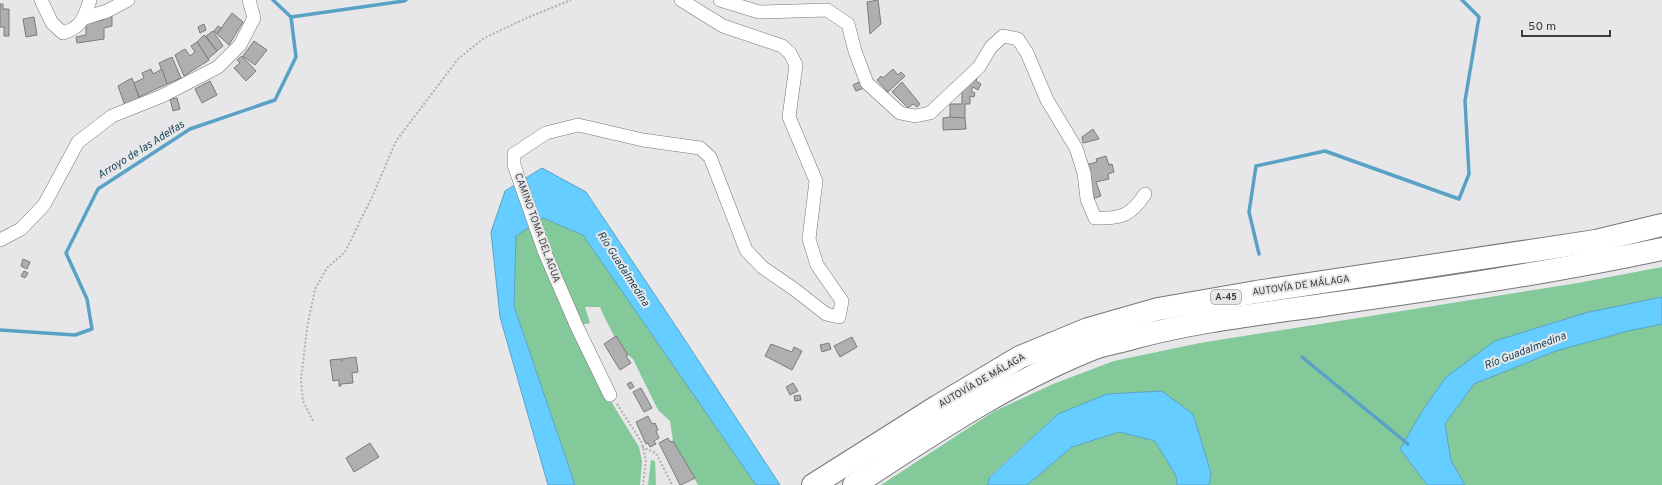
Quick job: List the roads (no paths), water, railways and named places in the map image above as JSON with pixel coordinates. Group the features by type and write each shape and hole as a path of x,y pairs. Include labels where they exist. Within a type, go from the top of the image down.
{"highway":[{"name":"AUTOVÍA DE MÁLAGA","path":"820,481 1020,357 1088,329 1158,309 1256,292 1596,241 1662,226"},
{"name":"AUTOVÍA DE MÁLAGA","path":"854,485 959,417 1033,376 1094,349 1163,330 1261,314 1425,291 1603,262 1662,249"}],"street":[{"path":"41,0 52,24 63,33 74,30 84,18 90,0"},
{"path":"84,18 107,11 128,0"},
{"path":"0,240 21,229 44,205 78,142 112,116 162,96 218,67 240,45 254,18 249,0"},
{"name":"CAMINO TOMA DEL AGUA","path":"610,395 576,327 545,253 514,165 514,154 546,133 578,124 643,140 700,148 710,157 746,250 762,267 794,289 826,314 839,317 842,301 817,265 809,239 816,181 789,117 796,65 790,53 782,46 723,26 681,0"},
{"path":"720,0 759,12 828,10 848,24 855,51 867,83 900,113 915,116 930,113 979,67 991,47 1003,36 1018,39 1027,53 1047,100 1076,148 1084,173 1087,199 1095,218 1111,219 1130,213 1145,194"}],"water":[{"name":"Río Guadalmedina","path":"542,168 586,192 780,485 756,485 583,235 543,218 516,236 514,306 575,485 548,485 500,317 491,232 505,191"},
{"name":"Río Guadalmedina","path":"1662,297 1662,324 1628,331 1556,351 1474,384 1445,424 1451,461 1465,485 1427,485 1400,449 1423,410 1446,377 1495,341 1585,313"},
{"path":"1162,391 1193,414 1211,473 1209,485 1177,485 1176,476 1155,441 1119,432 1072,447 1027,485 987,485 990,477 1058,414 1107,394"}],"waterway":[{"name":"Arroyo de las Adelfas","path":"0,330 75,335 92,329 87,299 66,253 98,189 190,129 275,100 296,57 291,17 273,0"},
{"path":"291,17 406,0"},
{"path":"1259,254 1249,212 1256,166 1325,151 1459,199 1469,174 1465,101 1479,17 1462,0"},
{"path":"1302,357 1408,444"}]}
